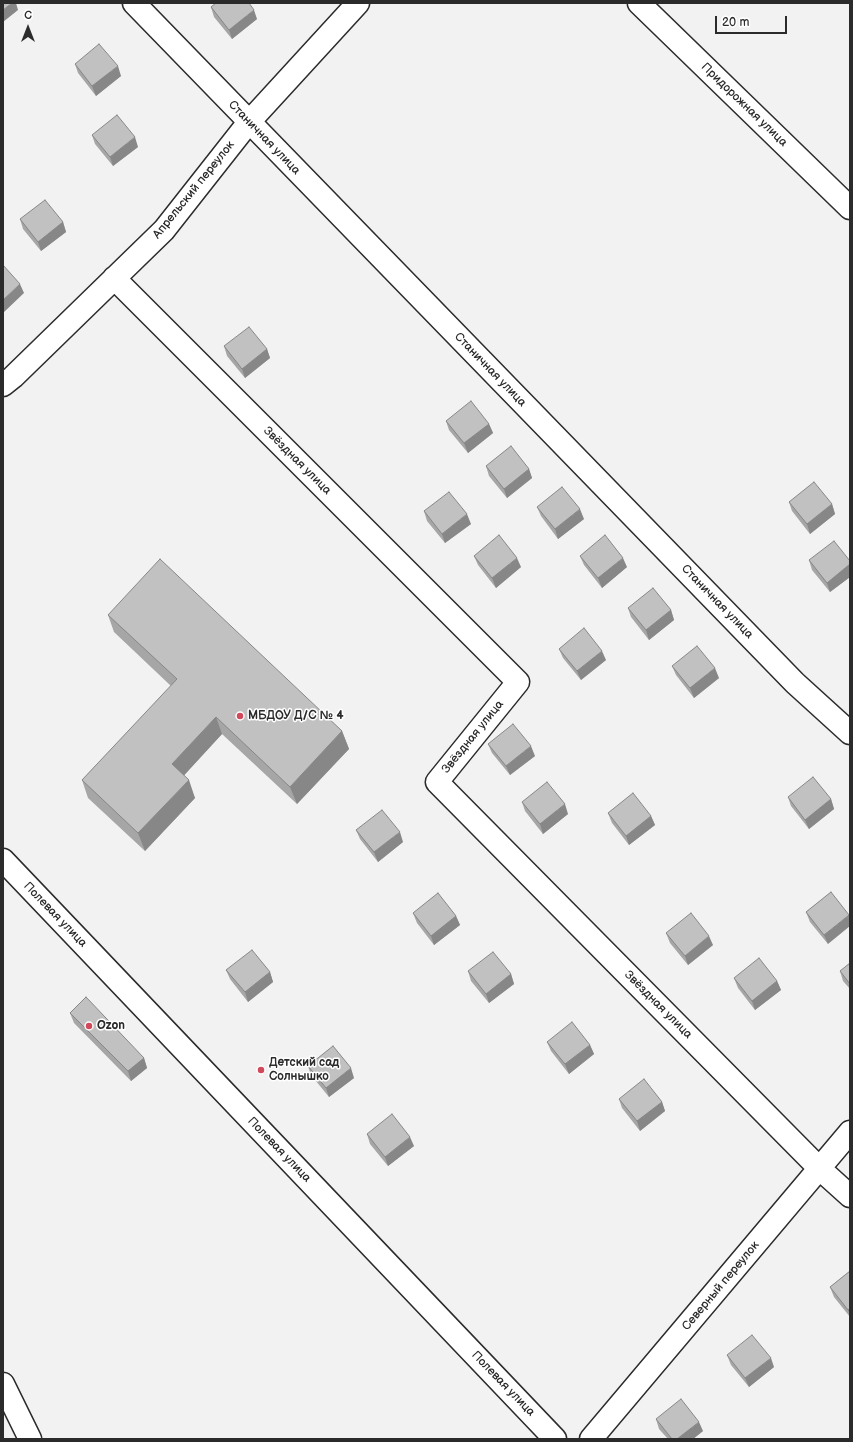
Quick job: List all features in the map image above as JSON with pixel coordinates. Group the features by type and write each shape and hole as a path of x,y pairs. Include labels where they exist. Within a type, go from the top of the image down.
{"street":[{"name":"Станичная улица","path":"134,3 795,682 850,733"},
{"name":"Апрельский переулок","path":"6,376 114,278 164,230 249,122 358,3"},
{"name":"Придорожная улица","path":"639,3 850,208"},
{"name":"Звёздная улица","path":"114,278 518,682 437,782 820,1169 850,1196"},
{"name":"Полевая улица","path":"3,860 555,1439"},
{"name":"Северный переулок","path":"591,1439 850,1132"},
{"path":"3,1384 30,1439"}],"building":[{"path":"3,3 12,3 3,10"},
{"path":"216,3 249,3 254,10 229,30 211,7"},
{"path":"99,44 118,66 92,86 75,64"},
{"path":"117,115 135,137 110,157 92,135"},
{"path":"45,200 63,222 38,242 20,219"},
{"path":"3,265 20,284 3,300"},
{"path":"249,327 267,349 242,369 224,346"},
{"path":"471,401 489,424 464,443 446,421"},
{"path":"511,446 529,469 504,489 486,466"},
{"path":"814,482 832,504 807,524 789,502"},
{"path":"562,487 580,509 555,529 537,507"},
{"path":"449,492 467,514 442,534 424,511"},
{"path":"499,535 517,558 492,578 474,556"},
{"path":"605,535 623,558 598,578 580,556"},
{"path":"834,541 850,561 850,564 827,583 809,560"},
{"name":"МБДОУ Д/С № 4","path":"160,559 342,731 290,787 216,717 172,764 189,780 138,833 82,780 177,679 108,615"},
{"path":"653,588 671,610 646,630 628,608"},
{"path":"584,628 602,651 577,671 559,649"},
{"path":"697,646 715,668 690,688 672,666"},
{"path":"513,724 531,746 506,766 488,744"},
{"path":"813,777 831,799 805,820 788,797"},
{"path":"547,782 565,804 540,824 522,802"},
{"path":"633,793 651,816 626,836 608,813"},
{"path":"382,810 400,832 374,852 356,830"},
{"path":"831,892 849,915 824,935 806,912"},
{"path":"438,893 456,916 431,936 413,913"},
{"path":"691,913 709,936 685,956 666,933"},
{"path":"252,950 270,972 245,992 226,970"},
{"path":"493,952 511,974 486,994 468,971"},
{"path":"759,958 777,981 752,1001 734,978"},
{"path":"850,963 850,984 840,971"},
{"path":"86,997 144,1058 128,1071 70,1013"},
{"path":"572,1022 590,1045 565,1064 547,1042"},
{"path":"333,1046 351,1068 326,1088 308,1066"},
{"path":"644,1079 662,1102 637,1121 619,1099"},
{"path":"392,1114 410,1137 385,1157 367,1134"},
{"path":"850,1271 850,1308 848,1310 830,1287"},
{"path":"752,1335 771,1358 745,1378 727,1355"},
{"path":"681,1399 699,1422 677,1439 672,1439 656,1419"}],"place":[{"name":"МБДОУ Д/С № 4","path":"240,716"},
{"name":"Ozon","path":"89,1026"},
{"name":"Детский сад Солнышко","path":"261,1070"}]}
